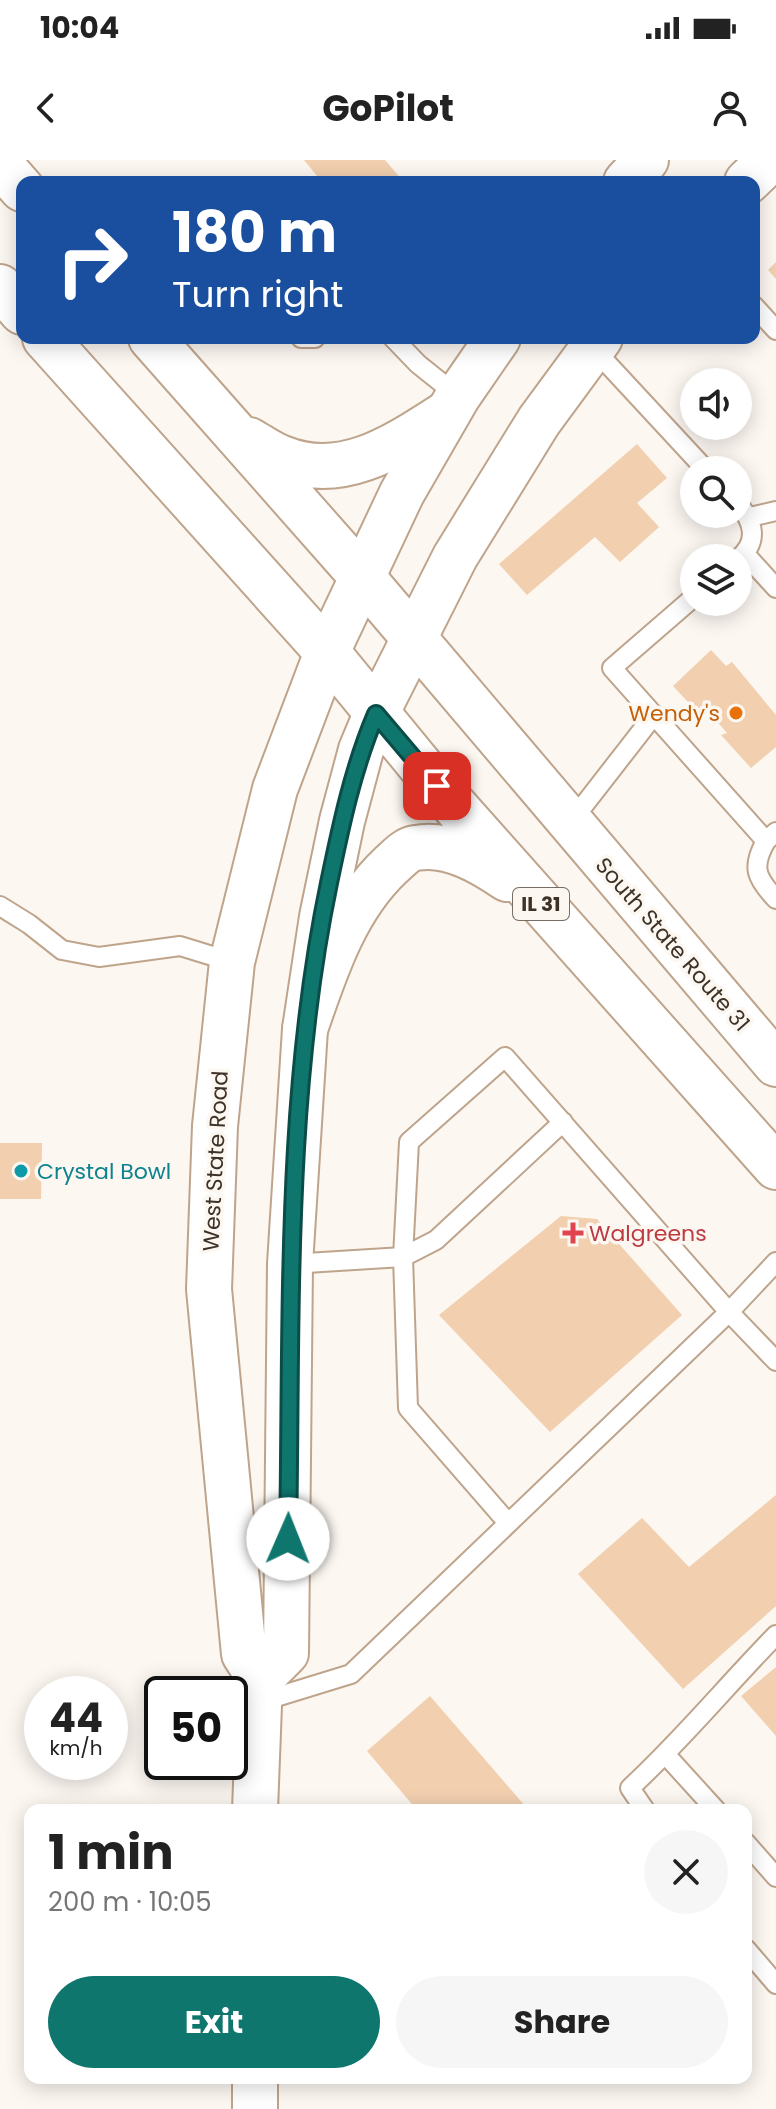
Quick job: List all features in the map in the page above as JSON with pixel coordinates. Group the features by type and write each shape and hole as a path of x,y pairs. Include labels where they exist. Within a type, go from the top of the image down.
{"main road":[{"path":"631,176 646,160"},
{"path":"753,176 770,160"},
{"path":"0,164 16,182"},
{"path":"0,287 16,305"},
{"name":"IL 31","path":"50,344 327,652 376,714 768,1159"},
{"name":"South State Route 31","path":"160,344 180,357 230,429 363,578 776,1064"},
{"name":"West State Road","path":"255,1804 260,1691 244,1654 209,1289 215,1126 232,962 275,789 327,652 402,493 452,405 494,344"},
{"path":"260,1691 286,1653 290,1264 305,1029 322,917 342,821 361,750 376,714 455,557 493,493 595,344"},
{"path":"230,429 281,458 316,468 348,465 386,451 452,405"},
{"path":"305,1029 329,957 351,917 375,880 412,848 438,846 471,858 505,877 546,909"},
{"path":"255,2084 255,2109"}],"lane":[{"path":"760,313 776,330"},
{"path":"399,344 452,405"},
{"path":"597,344 694,456"},
{"path":"752,511 776,511"},
{"path":"752,566 776,588"},
{"path":"680,609 612,668 771,836 756,857 757,873 776,899"},
{"path":"570,823 654,715"},
{"path":"0,906 62,950 99,957 180,946 232,962"},
{"path":"508,1523 408,1408 403,1257 409,1142 505,1057 729,1312 776,1361"},
{"path":"290,1264 403,1257 436,1240 563,1122"},
{"path":"260,1691 351,1674 729,1312 776,1262"},
{"path":"641,1804 630,1788 666,1755 776,1635"},
{"path":"666,1755 711,1804"},
{"path":"752,1850 776,1877"},
{"path":"752,1956 776,1984"}],"building":[{"path":"304,160 385,160 399,176 317,176"},
{"path":"776,262 776,279 768,270"},
{"path":"637,444 667,478 637,503 659,527 620,562 595,537 527,595 499,564"},
{"path":"711,650 726,666 732,662 776,715 776,747 751,768 721,735 727,733 708,711 700,715 673,686"},
{"name":"Crystal Bowl","path":"0,1143 42,1143 41,1199 0,1199"},
{"path":"561,1216 597,1219 682,1315 550,1432 439,1315"},
{"path":"776,1495 776,1606 683,1689 578,1574 642,1518 689,1567"},
{"path":"776,1667 776,1736 741,1696"},
{"path":"430,1696 523,1804 412,1804 367,1751"}],"place":[{"name":"Wendy's","path":"736,713"},
{"name":"Crystal Bowl","path":"21,1171"},
{"name":"Walgreens","path":"573,1233"}],"route":[{"path":"288,1539 290,1264 305,1029 322,917 342,821 361,750 376,714 437,786"}]}
